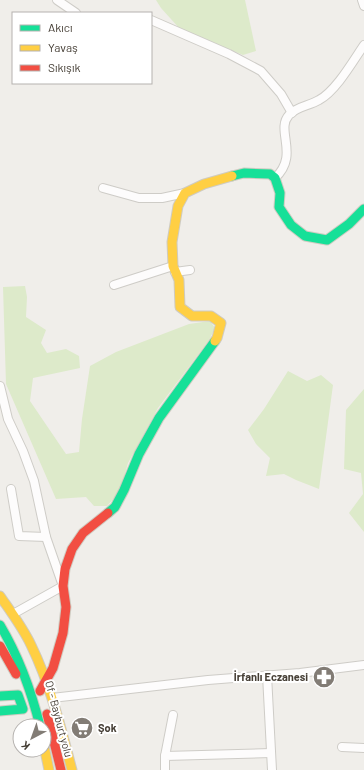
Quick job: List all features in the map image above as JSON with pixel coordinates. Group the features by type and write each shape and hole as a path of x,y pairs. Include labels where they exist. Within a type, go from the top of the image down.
{"main road":[{"path":"40,691 53,668 63,633 66,606 63,586 65,569 72,549 83,533 115,507 139,454 159,418 217,338 221,322 211,316 192,316 180,307 179,280 174,269 172,242 178,206 185,193 204,184 244,173 270,174 275,178 280,193 279,207 291,225 305,236 327,240 349,224 364,209"},
{"path":"0,596 30,644 46,681 72,770"},
{"name":"Of - Bayburt yolu","path":"0,610 26,655 40,691 61,770"},
{"name":"Of - Bayburt yolu","path":"0,625 16,652 27,677 38,718"},
{"path":"0,646 16,675 29,718"},
{"path":"0,696 18,695 22,709 0,711"},
{"path":"38,758 40,770"},
{"name":"Of - Bayburt yolu","path":"46,758 49,770"}],"street":[{"path":"57,0 75,12"},
{"path":"362,0 364,6"},
{"path":"152,20 228,54 261,71 281,94 292,112"},
{"path":"275,178 280,173 287,160 284,127 288,116 298,108 319,100 330,92 364,45"},
{"path":"103,188 139,198 162,198 185,193"},
{"path":"114,285 174,269 190,270"},
{"path":"0,386 8,419 34,480 46,537 63,586 12,614"},
{"path":"11,489 19,536 46,537"},
{"path":"52,698 208,680 300,673 364,665"},
{"path":"267,675 272,770"},
{"path":"165,770 165,756 173,715"},
{"path":"342,747 364,748"},
{"path":"165,756 271,753"}],"green space":[{"path":"156,0 245,0 256,51 243,55 180,29 161,8"},
{"path":"25,286 27,297 26,317 46,330 41,343 47,353 66,349 79,356 80,368 33,378 30,401 66,454 79,452 82,419 90,366 116,352 189,324 210,321 215,328 209,340 158,408 128,463 120,491 107,506 94,506 86,497 56,499 6,384 3,287"},
{"path":"288,371 307,381 321,375 333,385 319,489 284,474 266,476 270,458 256,444 248,430 264,409"},
{"path":"364,389 364,532 349,513 363,494 361,473 344,469 346,410"}],"traffic: fast":[{"path":"232,176 244,173 270,174 275,178 280,193 279,207 291,225 305,236 327,240 349,224 364,209"},
{"path":"108,513 115,507 139,454 159,418 215,341"},
{"path":"0,625 24,674 38,718"},
{"path":"0,696 18,695 23,709 0,711"}],"traffic: slow":[{"path":"215,341 221,323 211,316 192,316 180,307 179,280 173,266 172,242 178,206 185,193 204,184 232,176"},
{"path":"0,596 17,620 38,660 64,738 72,770"},
{"path":"46,758 49,770"}],"traffic: jam":[{"path":"40,691 53,668 63,633 66,607 63,586 65,569 72,549 83,533 108,513"},
{"path":"0,646 16,674"},
{"path":"47,714 61,770"}],"place":[{"name":"İrfanlı Eczanesi","path":"324,677"},
{"name":"Şok","path":"82,728"}]}
